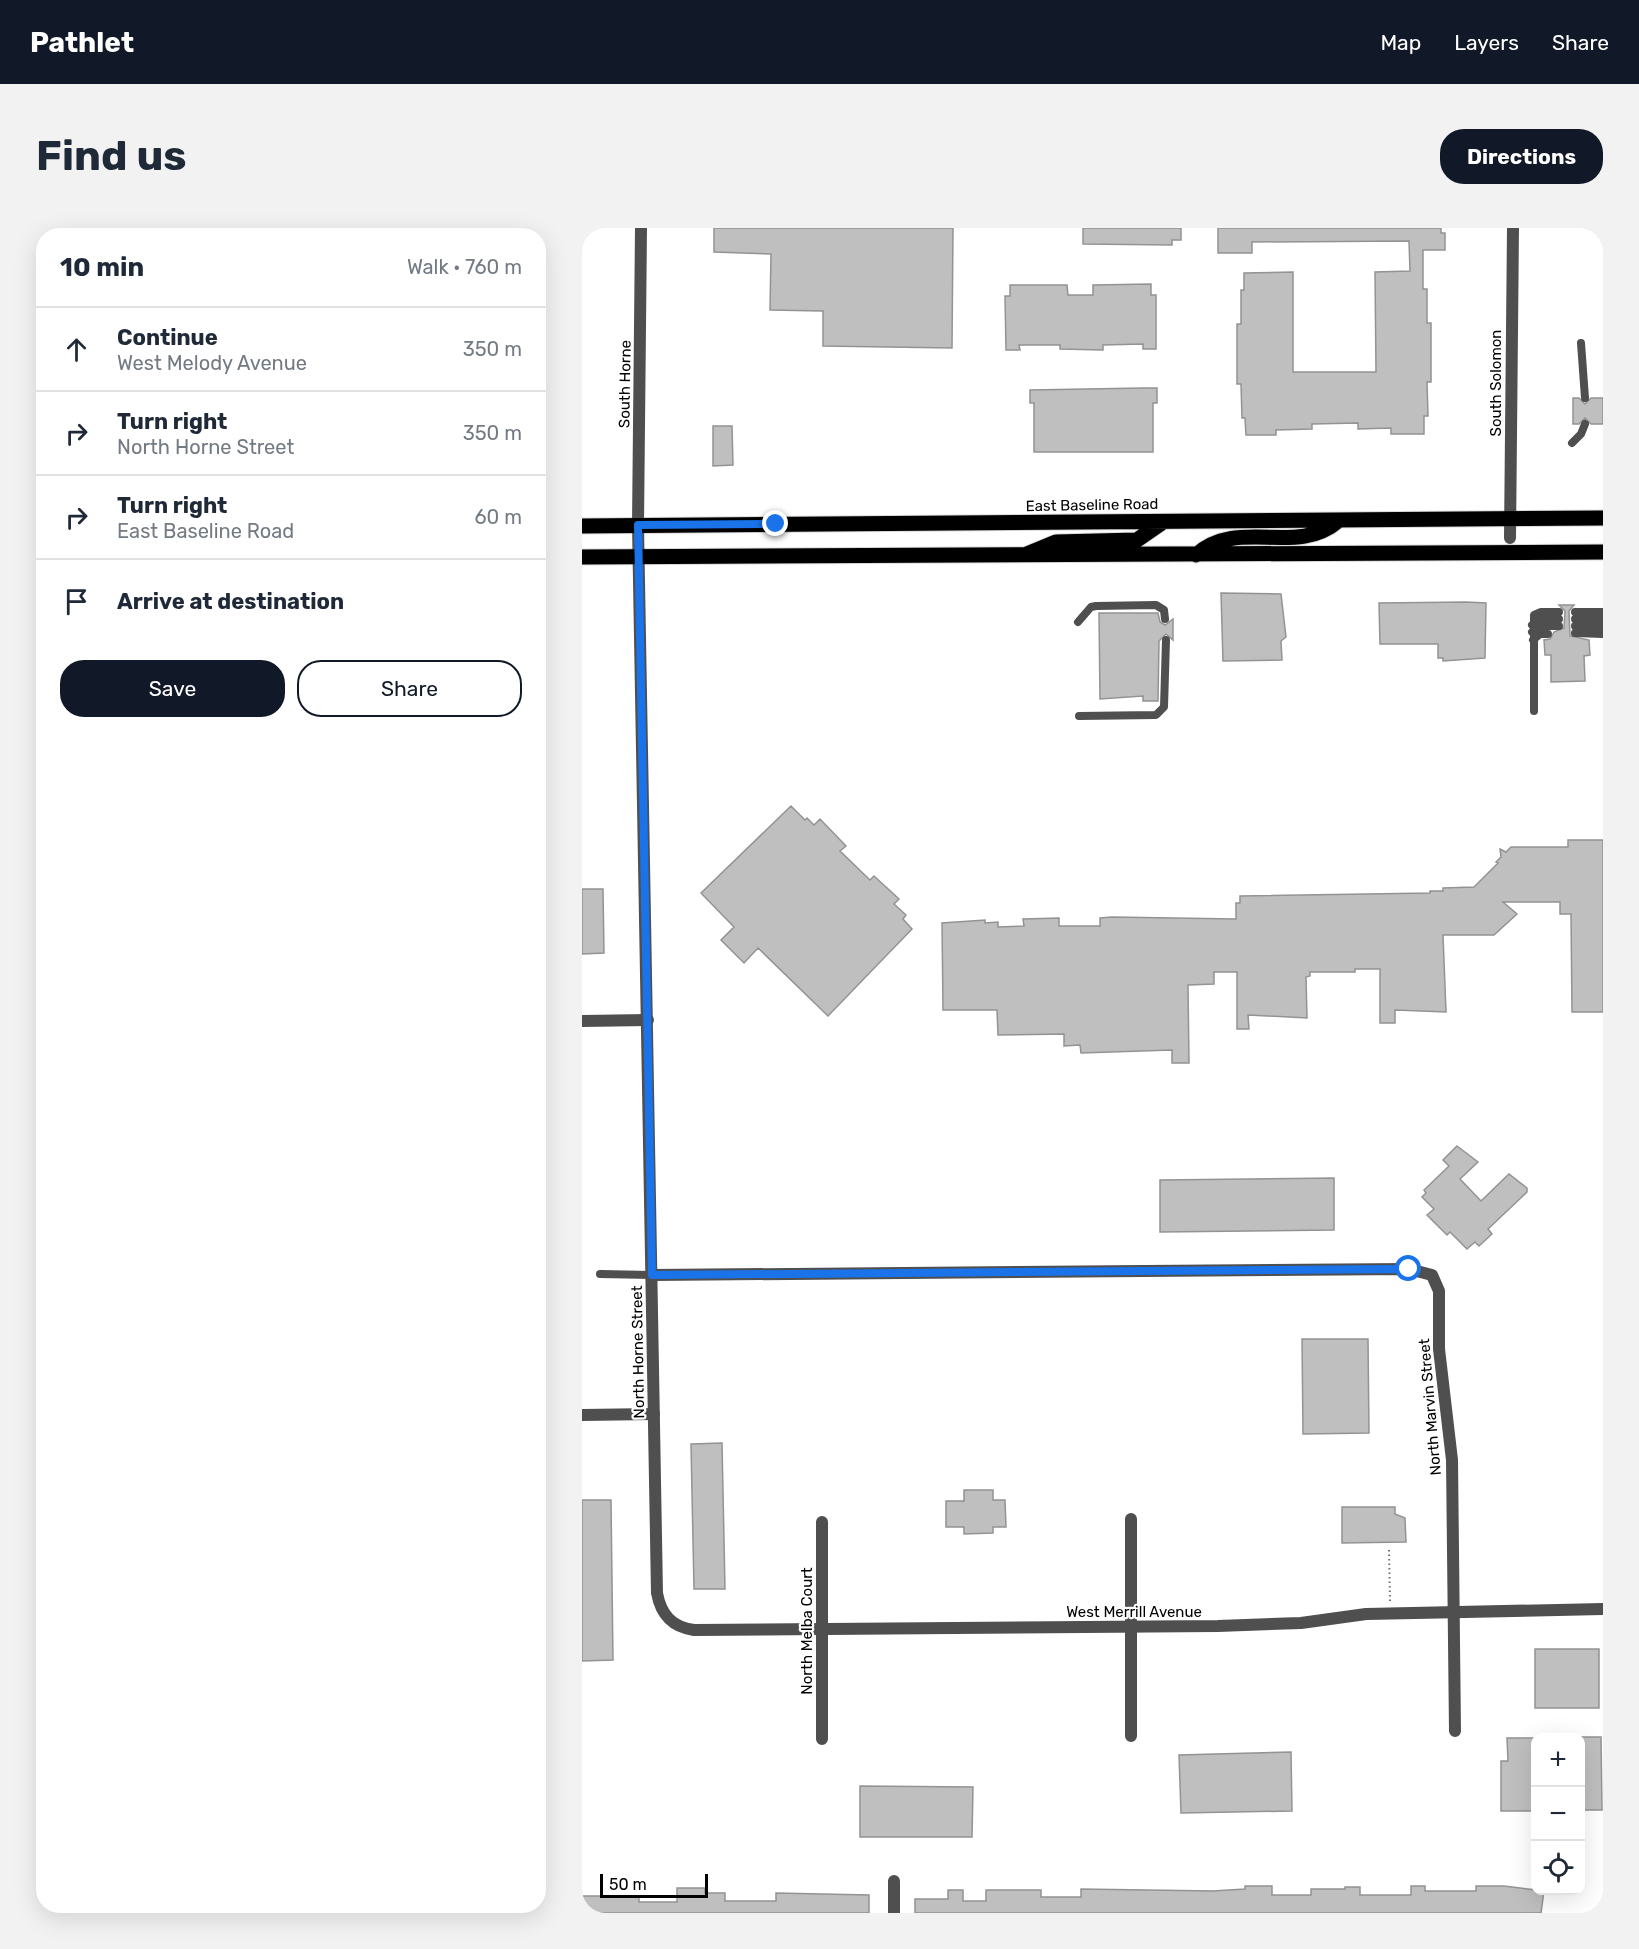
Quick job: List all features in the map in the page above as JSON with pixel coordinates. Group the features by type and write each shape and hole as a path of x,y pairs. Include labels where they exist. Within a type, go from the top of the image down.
{"main road":[{"name":"East Baseline Road","path":"582,525 1603,519"},
{"path":"1197,555 1212,543 1227,537 1305,537 1322,532 1338,521"},
{"path":"1018,557 1056,542 1137,540 1163,522"},
{"path":"582,557 1018,557 1603,552"}],"street":[{"name":"South Horne","path":"639,541 641,228"},
{"name":"South Solomon","path":"1510,538 1513,228"},
{"name":"North Horne Street","path":"639,541 657,1593 660,1608 668,1619"},
{"path":"582,1021 648,1020"},
{"name":"North Marvin Street","path":"652,1275 1409,1269 1432,1275 1439,1291 1439,1349 1452,1460 1455,1731"},
{"path":"582,1415 654,1414"},
{"path":"1131,1519 1131,1736"},
{"name":"North Melba Court","path":"822,1522 822,1739"},
{"name":"West Merrill Avenue","path":"668,1619 680,1628 694,1630 1131,1627 1301,1623 1391,1613 1603,1609"},
{"path":"894,1881 894,1913"}],"lane":[{"path":"1581,343 1585,398"},
{"path":"1572,443 1581,434 1585,424"},
{"path":"1078,622 1091,607 1096,606 1156,605 1164,610 1165,619"},
{"path":"1532,632 1559,619 1541,612 1534,615 1532,632 1534,711"},
{"path":"1575,622 1603,612"},
{"path":"1575,622 1603,619"},
{"path":"1575,622 1603,626"},
{"path":"1575,622 1603,634"},
{"path":"1532,632 1548,634"},
{"path":"1079,716 1156,715 1161,712 1164,707 1166,640"},
{"path":"600,1274 652,1275"}],"path":[{"path":"1389,1551 1391,1613"}],"building":[{"path":"714,228 953,228 952,348 823,346 823,311 770,310 771,254 714,252"},
{"path":"1083,228 1181,228 1181,240 1172,240 1172,245 1083,244"},
{"path":"1218,228 1441,228 1441,233 1445,233 1445,250 1423,250 1423,289 1427,289 1427,323 1431,323 1431,382 1427,382 1428,416 1424,416 1424,434 1391,434 1391,428 1358,429 1358,423 1312,424 1312,429 1276,430 1276,435 1246,435 1245,418 1242,418 1241,384 1237,384 1237,324 1241,324 1241,290 1244,290 1244,273 1293,272 1293,372 1376,372 1375,272 1410,271 1409,241 1252,242 1252,253 1218,253"},
{"path":"1151,284 1151,295 1156,295 1156,349 1143,349 1143,344 1103,345 1103,350 1060,349 1060,345 1019,345 1020,350 1006,350 1005,296 1010,296 1010,285 1067,285 1068,295 1093,295 1093,285"},
{"path":"1157,388 1157,403 1153,403 1153,452 1034,452 1034,403 1030,403 1030,390"},
{"path":"1573,398 1579,398 1585,404 1591,398 1603,398 1603,424 1591,424 1585,418 1579,424 1573,424"},
{"path":"713,426 732,426 733,465 713,466"},
{"path":"1221,593 1281,594 1286,637 1281,641 1282,660 1223,661"},
{"path":"1379,603 1486,603 1485,658 1443,661 1443,658 1438,658 1438,644 1380,644"},
{"path":"1559,605 1574,605 1569,611 1570,636 1589,640 1590,655 1584,656 1585,681 1551,682 1551,655 1545,655 1544,640 1550,639 1554,632 1564,628 1565,611"},
{"path":"1099,613 1158,613 1160,622 1165,625 1173,619 1173,640 1166,634 1159,641 1158,701 1143,701 1143,696 1100,699"},
{"path":"791,806 805,820 807,818 814,825 820,819 846,846 840,851 870,880 874,876 899,899 894,904 906,915 903,919 912,929 828,1016 758,948 744,963 721,940 734,927 701,893"},
{"path":"1568,840 1603,840 1603,1012 1572,1012 1571,914 1560,914 1560,902 1503,902 1517,914 1494,935 1443,935 1446,1012 1395,1010 1395,1023 1380,1023 1380,969 1355,969 1355,972 1310,972 1310,976 1306,977 1307,1018 1248,1015 1249,1029 1237,1029 1237,972 1214,972 1214,984 1188,985 1189,1063 1172,1063 1172,1050 1081,1053 1080,1045 1064,1046 1064,1034 998,1035 997,1010 943,1010 942,923 985,920 985,923 998,922 998,927 1024,926 1023,919 1059,918 1059,926 1100,926 1100,918 1112,917 1236,919 1236,903 1240,903 1240,896 1430,893 1430,891 1443,891 1443,888 1474,887 1498,863 1496,862 1501,857 1500,849 1506,852 1511,847 1568,847"},
{"path":"582,889 603,889 604,953 582,954"},
{"path":"1457,1146 1478,1162 1460,1179 1481,1201 1509,1174 1527,1188 1527,1192 1488,1229 1492,1234 1479,1246 1475,1242 1467,1249 1450,1232 1447,1235 1427,1215 1434,1209 1422,1197 1426,1193 1424,1190 1449,1166 1443,1160"},
{"path":"1334,1178 1334,1230 1160,1232 1160,1180"},
{"path":"1302,1339 1368,1339 1369,1433 1303,1434"},
{"path":"722,1443 725,1589 694,1589 691,1444"},
{"path":"964,1490 993,1490 993,1500 1005,1500 1006,1527 993,1527 993,1533 964,1534 964,1527 946,1527 946,1501 964,1501"},
{"path":"582,1500 611,1500 613,1660 582,1661"},
{"path":"1342,1507 1395,1507 1395,1514 1405,1518 1406,1542 1342,1543"},
{"path":"1535,1649 1599,1649 1599,1708 1535,1708"},
{"path":"1585,1737 1601,1737 1602,1810 1585,1810"},
{"path":"1507,1738 1531,1738 1531,1811 1501,1811 1501,1761 1508,1761"},
{"path":"1291,1752 1292,1811 1181,1813 1179,1755"},
{"path":"860,1786 973,1787 972,1837 860,1837"},
{"path":"1245,1886 1272,1886 1272,1895 1311,1895 1311,1889 1360,1887 1360,1895 1411,1895 1411,1886 1425,1886 1425,1891 1476,1891 1476,1886 1504,1886 1531,1889 1531,1895 1543,1895 1541,1913 915,1913 915,1899 948,1899 948,1890 963,1890 963,1901 986,1901 986,1890 1041,1890 1041,1897 1081,1897 1081,1889 1213,1891 1245,1889"},
{"path":"677,1888 705,1888 705,1893 725,1893 725,1901 776,1901 776,1893 869,1895 869,1913 582,1913 582,1896 639,1896 639,1902 677,1902"}],"route":[{"path":"776,524 638,525 652,1275 1409,1269"}]}
